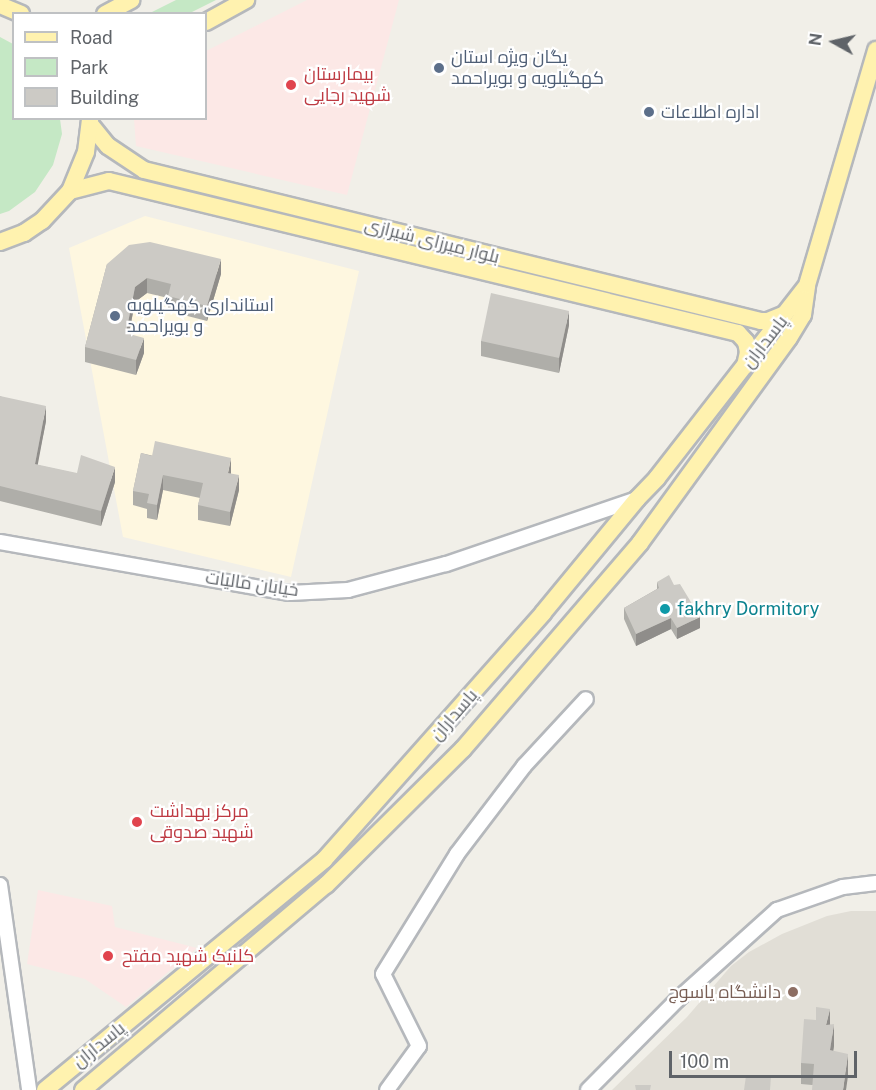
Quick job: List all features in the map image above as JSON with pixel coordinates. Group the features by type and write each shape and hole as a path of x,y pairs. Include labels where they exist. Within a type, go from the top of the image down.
{"main road":[{"path":"109,12 130,0"},
{"path":"207,21 246,0"},
{"path":"0,6 16,12"},
{"name":"پاسداران","path":"83,1090 326,885 447,765 555,644 640,543 789,338 803,315 807,285 876,50"},
{"path":"0,242 24,233 42,221 70,191 86,152 90,121"},
{"name":"بلوار میرزای شیرازی","path":"90,121 108,146 144,170 761,321 768,321 788,312"},
{"path":"108,146 100,151 94,160 93,169 109,181"},
{"name":"بلوار میرزای شیرازی","path":"70,191 109,181 738,333 746,342 748,352 745,368"},
{"name":"پاسداران","path":"45,1090 324,860 543,613 657,478 745,368 807,285"},
{"path":"686,440 683,451 687,456 695,459 705,454"},
{"path":"657,478 666,476 672,479 675,485 672,498"}],"street":[{"name":"خیابان مالیات","path":"0,542 290,593 348,590 490,550 637,499"},
{"path":"387,1090 419,1046 383,974 457,854 524,766 586,699"},
{"path":"588,1090 677,1000 777,910 843,887 876,883"},
{"path":"0,885 29,1090"}],"shaded area":[{"name":"بیمارستان شهید رجایی","path":"307,0 399,0 347,195 136,146 134,120 207,120 207,50"},
{"path":"145,216 359,271 291,577 123,537 69,248"},
{"name":"کلنیک شهید مفتح","path":"38,890 112,906 115,927 197,948 126,1007 85,979 27,964"},
{"name":"دانشگاه یاسوج","path":"851,911 876,911 876,1090 612,1090 687,1017 731,966 749,952 782,934 827,916"}],"green space":[{"path":"176,0 216,0 192,12 152,12"},
{"path":"0,37 12,43 12,120 60,120 62,134 53,165 35,192 9,211 0,214"}],"building":[{"name":"استانداری کهگیلویه و بویراحمد","path":"150,242 221,259 207,306 168,296 171,284 147,278 135,287 126,333 144,338 136,360 85,347 107,264 129,245"},
{"path":"491,293 569,311 559,358 481,341"},
{"path":"0,396 46,406 35,464 77,473 81,455 115,467 101,511 0,486"},
{"path":"155,441 231,458 228,473 239,475 230,512 198,505 203,483 163,475 157,505 147,503 149,494 133,491 141,453 152,456"},
{"name":"fakhry Dormitory","path":"669,575 674,585 680,584 700,617 677,628 671,618 636,634 624,608 659,588 657,582"},
{"path":"816,1007 830,1009 826,1025 834,1024 830,1050 848,1054 843,1090 812,1090 814,1064 801,1063 804,1019 816,1020"},
{"path":"746,1076 771,1076 770,1090 744,1090"},
{"path":"635,1085 651,1085 650,1090 636,1090"}],"place":[{"name":"یگان ویژه استان کهگیلویه و بویراحمد","path":"439,68"},
{"name":"بیمارستان شهید رجایی","path":"291,85"},
{"name":"اداره اطلاعات","path":"649,112"},
{"name":"استانداری کهگیلویه و بویراحمد","path":"115,316"},
{"name":"fakhry Dormitory","path":"665,609"},
{"name":"مرکز بهداشت شهید صدوقی","path":"137,822"},
{"name":"کلنیک شهید مفتح","path":"108,956"},
{"name":"دانشگاه یاسوج","path":"793,992"}]}
